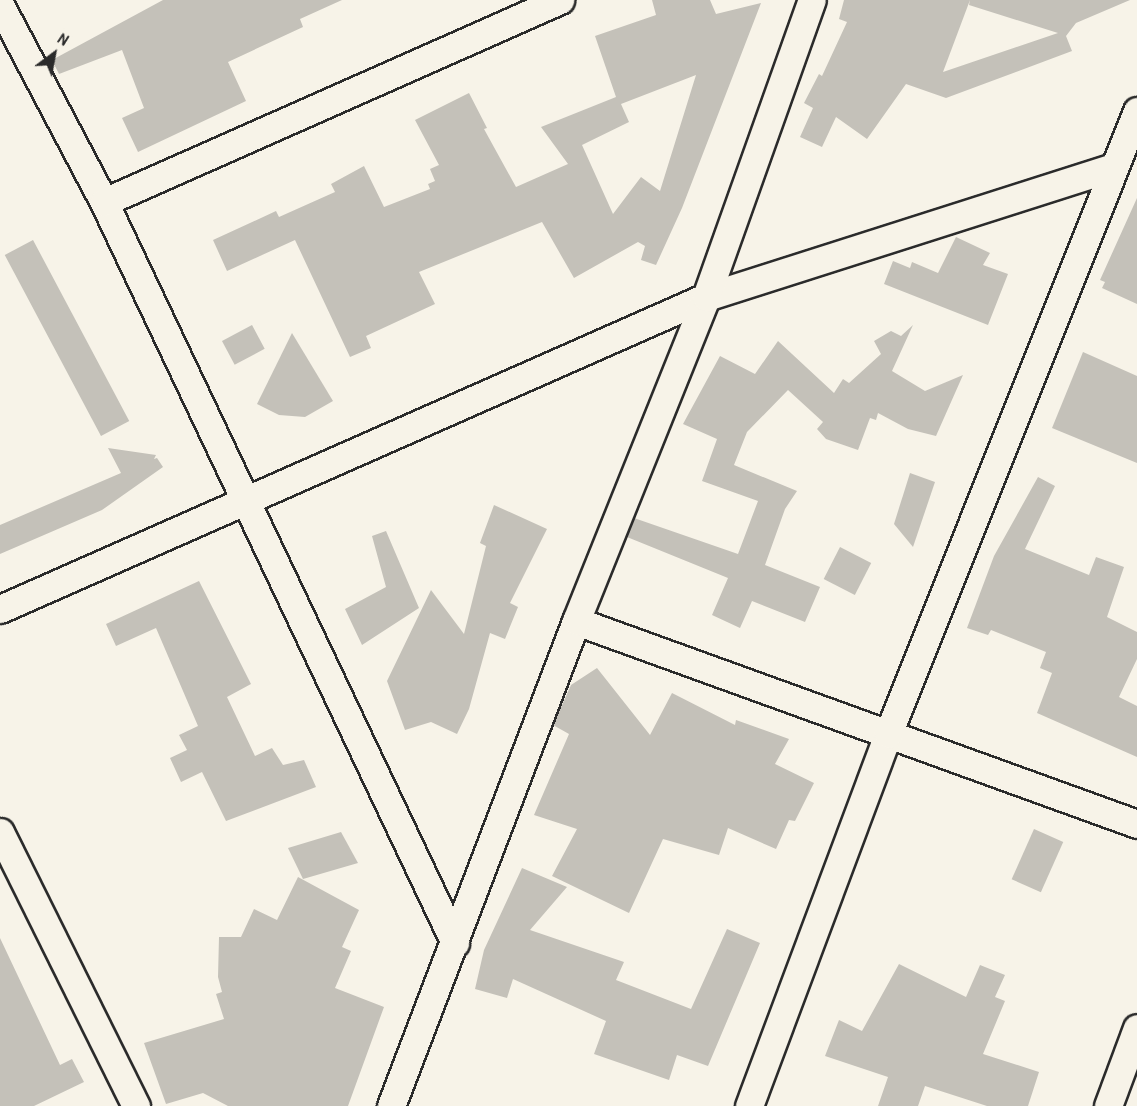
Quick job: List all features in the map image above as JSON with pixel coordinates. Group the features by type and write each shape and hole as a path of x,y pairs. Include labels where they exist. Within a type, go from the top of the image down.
{"street":[{"path":"104,202 560,0"},
{"path":"391,1106 576,621 706,297 812,0"},
{"path":"0,5 104,202 455,943"},
{"path":"749,1106 888,734 1113,166 1137,111"},
{"path":"0,609 706,297 1113,166"},
{"path":"576,621 1137,824"},
{"path":"0,832 136,1106"},
{"path":"1108,1106 1137,1028"}],"building":[{"path":"163,0 342,0 300,19 303,27 228,62 246,101 138,152 122,118 144,108 122,50 59,74 52,60"},
{"path":"652,0 710,0 716,14 761,3 682,208 656,265 641,260 645,246 638,242 574,278 542,222 419,272 435,304 366,336 371,348 350,357 295,240 227,271 213,240 276,211 279,217 335,192 331,184 364,166 384,207 430,189 428,184 435,181 430,169 439,165 415,120 469,93 487,128 484,129 516,187 568,164 541,127 616,97 595,36 656,15","holes":["696,75 660,191 641,177 613,214 582,145 629,122 621,104"]},
{"path":"844,0 970,0 1130,0 1076,23 1066,36 1072,51 946,98 906,84 867,139 836,117 822,147 800,137 813,108 804,103 819,74 822,76 847,22 839,19","holes":["970,0 969,5 1058,33 943,72"]},
{"path":"1137,198 1137,304 1102,288 1105,282 1100,280"},
{"path":"956,237 990,253 983,265 1008,274 988,325 884,284 893,261 910,268 912,262 938,273"},
{"path":"33,240 129,421 101,436 5,255"},
{"path":"252,325 265,349 235,365 222,341"},
{"path":"913,325 892,371 925,391 963,375 936,436 908,429 878,413 876,420 870,418 858,450 826,439 817,429 823,422 788,390 747,432 734,465 797,491 785,509 765,565 820,587 805,622 752,601 740,628 712,615 728,578 627,537 634,518 738,554 758,501 702,481 717,439 683,424 720,356 755,374 778,341 834,393 843,379 849,383 881,354 874,341 891,331 901,336"},
{"path":"292,333 333,401 305,417 279,415 257,404"},
{"path":"1083,352 1137,376 1137,463 1052,428"},
{"path":"108,448 156,455 154,459 157,458 163,467 102,510 0,554 0,525 121,473"},
{"path":"910,473 935,482 913,547 894,524"},
{"path":"1038,477 1055,486 1025,549 1089,575 1096,557 1124,567 1107,617 1137,632 1137,659 1119,697 1137,706 1137,757 1037,713 1052,673 1040,668 1046,652 991,630 988,635 967,628 994,556"},
{"path":"494,505 547,529 510,603 518,607 505,639 490,633 469,709 457,734 431,722 405,730 387,681 431,590 464,634 486,546 480,543"},
{"path":"386,531 419,608 362,645 345,609 386,587 372,536"},
{"path":"840,547 871,563 855,595 824,579"},
{"path":"199,581 251,684 227,697 255,756 272,748 283,765 304,760 316,787 226,821 202,772 181,782 170,758 187,750 179,735 198,726 156,628 116,646 106,624"},
{"path":"597,668 650,735 672,693 735,725 736,720 789,739 775,764 814,783 795,821 789,820 776,849 728,828 719,855 663,839 629,913 552,876 577,829 534,815 569,734 553,725 571,685"},
{"path":"1034,829 1063,842 1041,892 1012,879"},
{"path":"341,832 358,863 303,879 288,848"},
{"path":"522,868 567,887 530,930 624,962 616,980 691,1009 727,929 760,943 708,1066 677,1055 669,1080 594,1054 606,1021 513,979 507,998 475,989 484,950"},
{"path":"298,877 359,910 342,947 351,951 335,988 384,1007 348,1106 228,1106 203,1093 166,1104 144,1043 224,1019 216,994 222,992 218,977 219,937 241,937 254,909 277,920"},
{"path":"0,938 60,1065 72,1059 84,1082 34,1106 0,1106"},
{"path":"899,964 966,997 980,965 1005,975 995,997 1005,1001 983,1054 1039,1072 1028,1106 987,1106 925,1086 918,1106 878,1106 888,1077 825,1056 839,1020 862,1031"}]}
